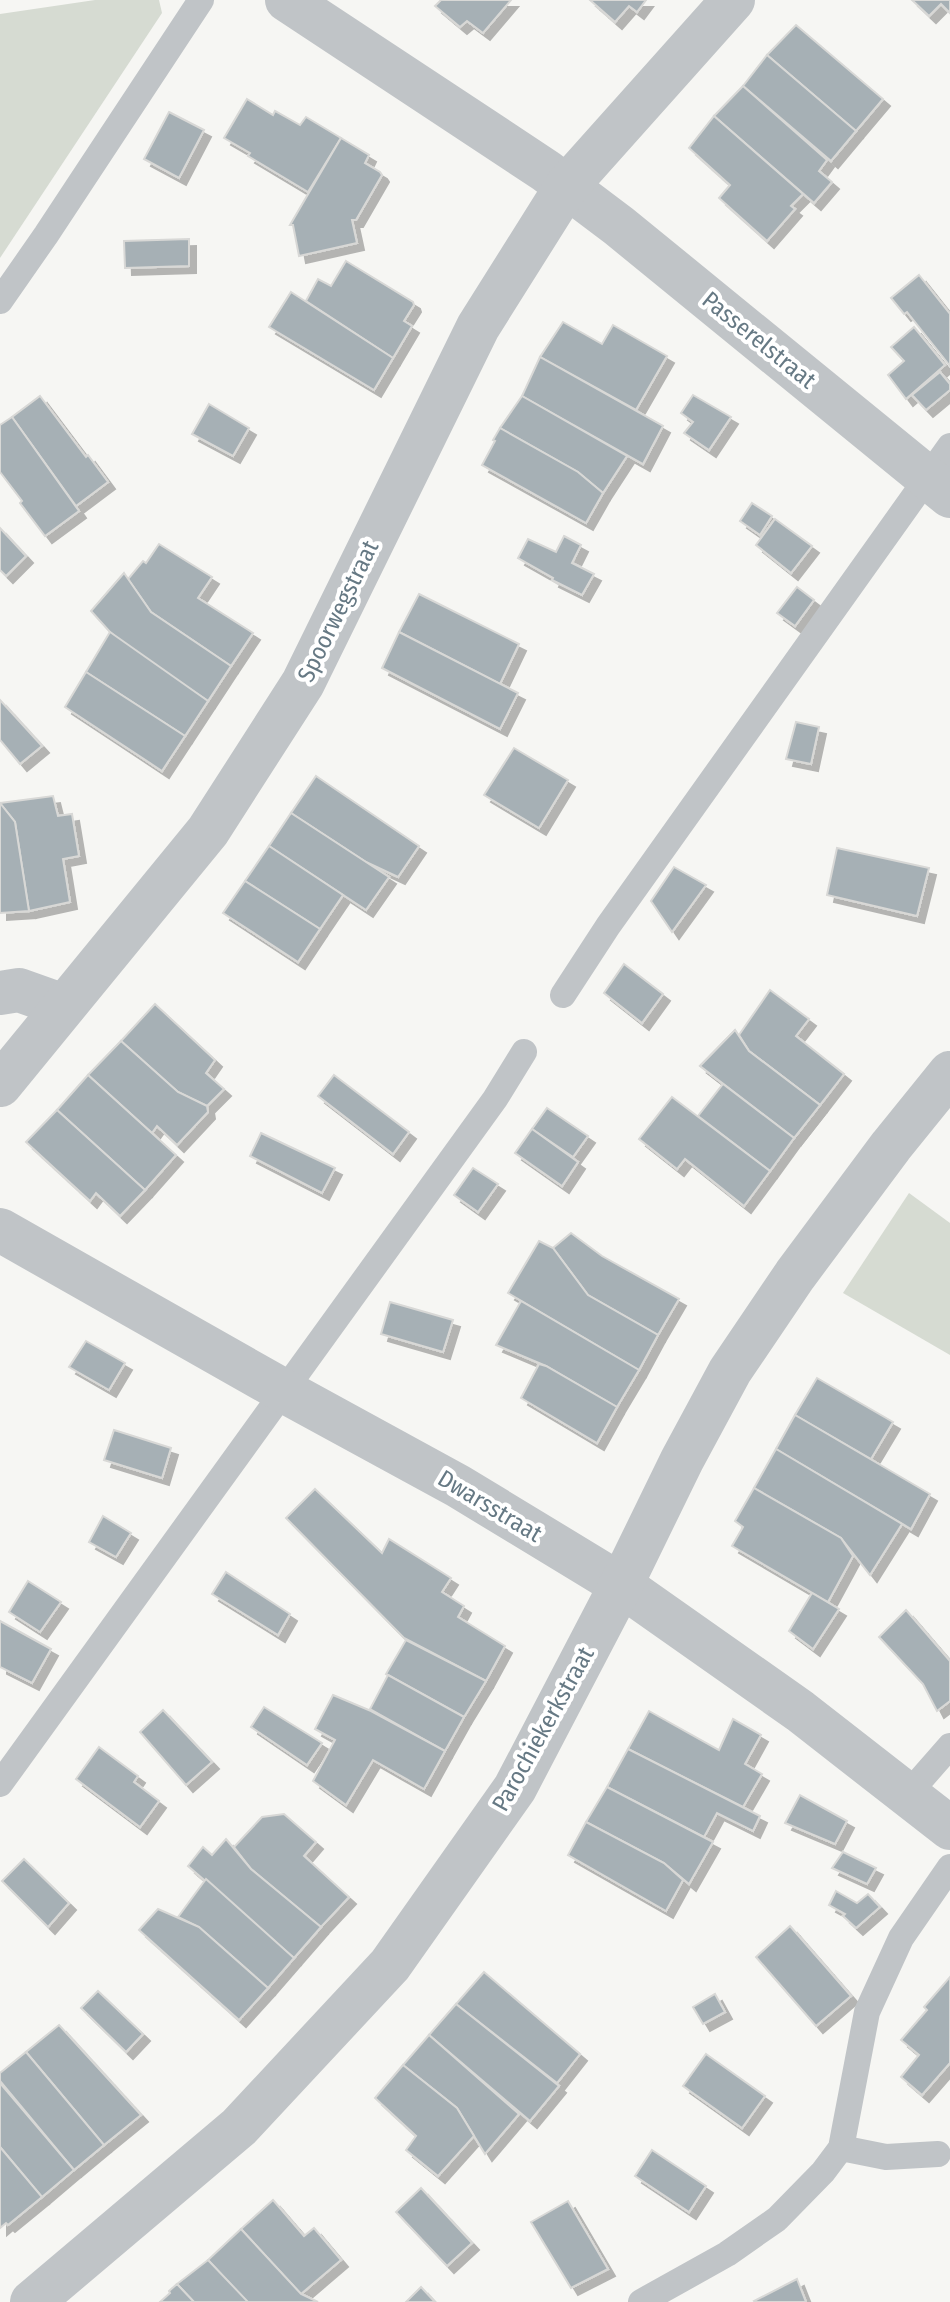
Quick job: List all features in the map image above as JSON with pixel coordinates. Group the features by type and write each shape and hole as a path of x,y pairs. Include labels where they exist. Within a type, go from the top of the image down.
{"street":[{"path":"287,0 566,187"},
{"name":"Spoorwegstraat","path":"0,1085 208,831 303,683 478,327 566,187 733,0"},
{"name":"Passerelstraat","path":"566,187 942,473"},
{"path":"0,993 19,990 64,1006"},
{"name":"Parochiekerkstraat","path":"32,2302 239,2127 390,1965 515,1788 730,1371 795,1275 950,1073"},
{"name":"Dwarsstraat","path":"0,1230 458,1486 621,1585 800,1711 950,1828"}],"lane":[{"path":"0,301 201,0"},
{"path":"563,995 617,914 942,473"},
{"path":"0,1784 495,1099 524,1052"},
{"path":"908,1794 950,1746"},
{"path":"641,2302 727,2254 777,2219 823,2172 841,2148 867,2012 901,1938 950,1867"},
{"path":"841,2148 886,2157 938,2154"}],"shaded area":[{"path":"95,0 159,0 162,13 0,258 0,14"},
{"path":"909,1193 950,1223 950,1355 843,1293"}],"building":[{"path":"441,0 511,0 483,33 467,21 460,27 435,6"},
{"path":"590,0 646,0 637,12 629,6 615,22"},
{"path":"912,0 950,0 950,13 941,4 929,16"},
{"path":"796,25 883,99 856,131 767,55"},
{"path":"767,55 856,131 831,161 743,86"},
{"path":"743,86 827,160 819,171 832,182 814,203 714,116"},
{"path":"247,99 273,115 275,111 300,125 306,117 341,138 308,192 224,138"},
{"path":"169,112 204,130 179,178 144,159"},
{"path":"714,116 803,194 791,206 795,209 767,241 719,198 730,185 689,148"},
{"path":"341,138 369,155 365,163 382,175 356,220 352,220 357,243 299,256 293,225 290,225"},
{"path":"189,239 189,266 125,268 124,241"},
{"path":"346,261 413,302 404,321 412,326 393,358 306,301 318,279 331,286"},
{"path":"919,275 950,314 950,366 907,312 904,314 891,298"},
{"path":"291,292 393,358 374,390 269,327"},
{"path":"563,322 602,344 613,325 667,356 636,410 540,357"},
{"path":"914,327 945,365 906,399 888,375 904,361 891,347"},
{"path":"540,357 663,426 643,464 522,396"},
{"path":"940,372 950,384 950,390 926,410 912,395"},
{"path":"693,395 731,417 709,450 684,433 693,422 681,413"},
{"path":"40,396 108,482 76,506 12,417"},
{"path":"522,396 627,456 603,493 578,472 500,428"},
{"path":"209,404 249,428 233,456 192,434"},
{"path":"12,417 79,511 45,536 0,472 0,425"},
{"path":"500,428 578,472 603,493 586,523 482,465"},
{"path":"752,503 772,516 760,535 740,521"},
{"path":"775,519 812,546 791,573 756,545"},
{"path":"0,528 26,556 6,576 0,570"},
{"path":"564,536 581,545 572,563 594,574 582,595 518,558 528,539 556,552"},
{"path":"159,544 212,577 198,598 253,633 231,666 151,612 128,579 143,561 146,563"},
{"path":"124,573 151,612 231,666 208,701 126,646 91,611"},
{"path":"797,587 814,600 795,626 777,613"},
{"path":"419,594 519,644 500,684 399,632"},
{"path":"110,632 208,701 185,736 86,672"},
{"path":"399,632 518,693 500,729 382,668"},
{"path":"86,672 185,736 162,771 65,707"},
{"path":"0,700 42,746 20,764 0,740"},
{"path":"796,722 819,727 811,764 786,759"},
{"path":"514,748 568,780 539,828 484,795"},
{"path":"316,776 419,846 398,877 366,862 291,813"},
{"path":"53,796 58,816 72,814 79,856 63,859 70,902 29,911 15,822 0,803"},
{"path":"0,803 15,822 29,911 0,913"},
{"path":"291,813 389,877 366,910 269,846"},
{"path":"269,846 343,895 320,929 245,881"},
{"path":"837,848 929,868 917,916 827,895"},
{"path":"674,867 706,885 672,932 651,901"},
{"path":"245,881 320,929 298,962 223,913"},
{"path":"624,964 663,994 642,1023 604,993"},
{"path":"770,990 809,1019 796,1036 844,1074 820,1105 749,1051 739,1035"},
{"path":"155,1004 215,1060 206,1073 224,1089 207,1106 178,1092 121,1041"},
{"path":"735,1030 749,1051 820,1105 794,1138 700,1066"},
{"path":"735,1030 749,1051 820,1105 794,1138 700,1066"},
{"path":"121,1041 178,1092 207,1106 208,1112 177,1145 157,1126 152,1133 88,1075"},
{"path":"88,1075 176,1155 145,1190 57,1110"},
{"path":"334,1075 409,1132 393,1154 318,1096"},
{"path":"723,1084 794,1138 770,1171 698,1116"},
{"path":"672,1097 770,1171 744,1206 685,1159 677,1169 639,1139"},
{"path":"547,1108 588,1136 573,1157 532,1129"},
{"path":"57,1110 145,1190 120,1216 96,1193 90,1201 26,1142"},
{"path":"532,1129 578,1162 562,1186 515,1153"},
{"path":"261,1133 335,1168 322,1193 250,1156"},
{"path":"473,1168 498,1184 478,1212 454,1195"},
{"path":"571,1233 602,1256 679,1299 658,1335 588,1295 553,1248"},
{"path":"539,1241 553,1248 588,1295 658,1335 639,1370 508,1293"},
{"path":"521,1301 639,1370 617,1407 546,1366 496,1345"},
{"path":"390,1302 453,1320 443,1352 381,1334"},
{"path":"86,1341 125,1363 109,1390 69,1367"},
{"path":"539,1364 617,1407 597,1443 521,1398"},
{"path":"817,1378 893,1422 871,1459 795,1415"},
{"path":"795,1415 930,1494 911,1529 776,1449"},
{"path":"114,1430 171,1448 162,1478 104,1460"},
{"path":"776,1449 902,1524 870,1575 841,1538 754,1488"},
{"path":"754,1488 841,1538 853,1556 828,1602 732,1546 743,1527 735,1521"},
{"path":"315,1489 382,1553 389,1539 451,1578 442,1592 464,1606 458,1617 505,1646 486,1681 404,1638 286,1518"},
{"path":"103,1516 131,1533 116,1557 89,1542"},
{"path":"226,1572 290,1614 278,1635 212,1594"},
{"path":"28,1581 61,1602 40,1632 9,1612"},
{"path":"812,1593 839,1609 813,1649 789,1631"},
{"path":"906,1610 950,1661 950,1701 937,1711 923,1684 879,1637"},
{"path":"0,1621 51,1649 32,1683 0,1667"},
{"path":"406,1640 486,1681 464,1717 386,1674"},
{"path":"388,1675 464,1717 445,1751 370,1709"},
{"path":"333,1695 371,1711 445,1751 424,1789 373,1760 346,1805 313,1781 335,1740 315,1729"},
{"path":"264,1707 322,1743 307,1765 251,1727"},
{"path":"163,1710 212,1762 186,1785 140,1732"},
{"path":"649,1711 719,1750 733,1719 761,1735 745,1764 762,1774 743,1807 628,1749"},
{"path":"99,1747 138,1776 134,1782 159,1801 140,1827 76,1779"},
{"path":"628,1749 760,1816 753,1831 717,1813 704,1837 607,1787"},
{"path":"607,1787 713,1842 689,1884 664,1863 586,1822"},
{"path":"800,1795 847,1821 835,1844 785,1823"},
{"path":"284,1814 316,1842 304,1856 349,1897 321,1927 251,1869 234,1847 262,1817"},
{"path":"586,1822 664,1863 683,1880 666,1911 568,1855"},
{"path":"226,1839 251,1869 321,1927 294,1958 188,1866 203,1847 212,1855"},
{"path":"843,1852 876,1868 867,1884 832,1868"},
{"path":"24,1859 69,1903 48,1927 2,1881"},
{"path":"206,1879 294,1958 268,1988 199,1927 178,1917"},
{"path":"836,1891 857,1903 868,1894 880,1907 856,1928 843,1916 845,1914 829,1905"},
{"path":"158,1909 199,1927 268,1988 239,2020 139,1930"},
{"path":"790,1926 851,1996 816,2026 756,1957"},
{"path":"484,1972 580,2054 557,2083 456,2004"},
{"path":"950,1977 950,2063 922,2095 901,2077 919,2055 901,2040"},
{"path":"98,1991 143,2034 126,2052 81,2008"},
{"path":"715,1994 725,2012 703,2024 693,2007"},
{"path":"456,2004 559,2086 530,2121 429,2035"},
{"path":"59,2025 141,2115 104,2145 26,2052"},
{"path":"429,2035 519,2114 485,2154 457,2108 403,2065"},
{"path":"26,2052 104,2145 74,2170 0,2081 0,2073"},
{"path":"706,2054 765,2096 742,2128 683,2086"},
{"path":"403,2065 457,2108 474,2136 438,2176 406,2150 416,2136 375,2098"},
{"path":"0,2083 74,2170 42,2197 0,2147"},
{"path":"0,2147 42,2197 0,2228"},
{"path":"652,2150 706,2186 689,2212 635,2176"},
{"path":"421,2188 472,2243 447,2266 396,2212"},
{"path":"273,2200 304,2236 314,2228 341,2260 301,2294 241,2229"},
{"path":"568,2201 608,2269 571,2288 531,2222"},
{"path":"241,2229 301,2294 318,2302 247,2302 208,2260"},
{"path":"208,2260 248,2302 194,2302 177,2284"},
{"path":"797,2279 806,2302 754,2301"},
{"path":"177,2284 194,2302 160,2302 170,2293"},
{"path":"421,2287 435,2302 406,2302"}]}
